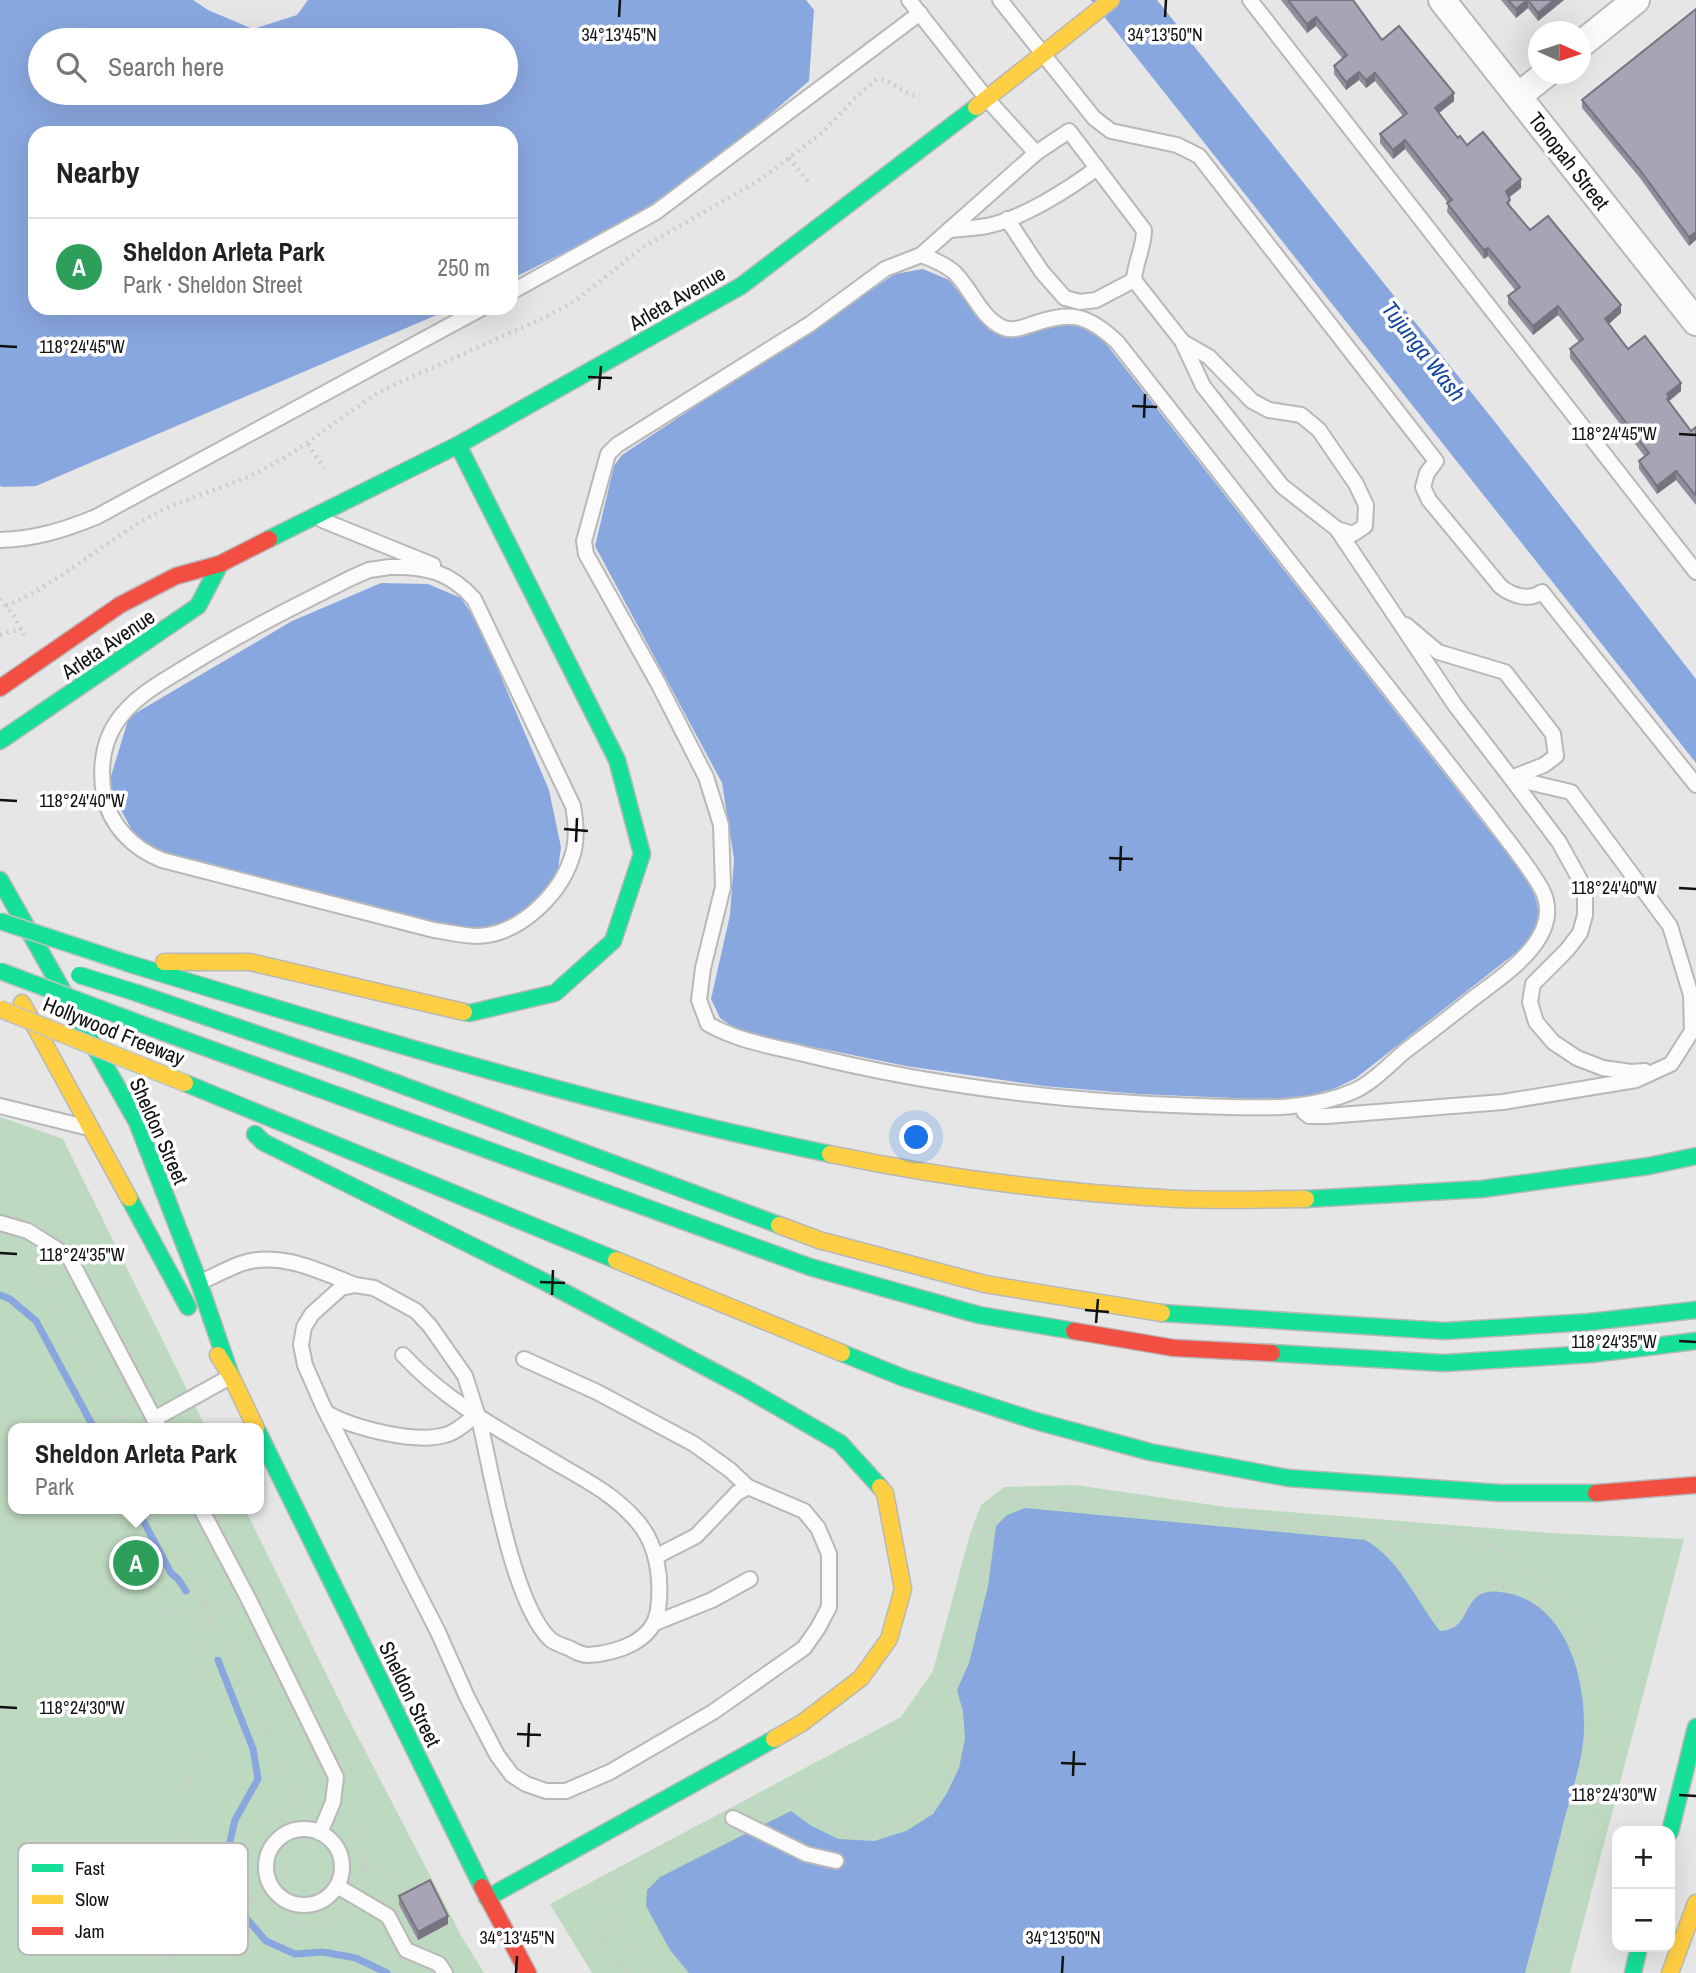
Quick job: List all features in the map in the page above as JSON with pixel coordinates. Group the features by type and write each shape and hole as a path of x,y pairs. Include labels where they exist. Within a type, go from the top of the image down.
{"main road":[{"name":"Arleta Avenue","path":"0,688 120,605 176,576 220,564 458,445 741,286 987,99 1111,0"},
{"path":"127,963 250,962 470,1013 555,993 613,942 642,854 617,760 458,445"},
{"name":"Arleta Avenue","path":"0,740 198,606 220,564"},
{"name":"Sheldon Street","path":"0,880 137,1122 200,1283 231,1376"},
{"path":"0,922 366,1036 718,1130 880,1165 1042,1189 1180,1199 1315,1199 1482,1189 1649,1166 1696,1156"},
{"path":"25,958 137,993 353,1067 819,1240 985,1284 1178,1316 1444,1331 1589,1322 1690,1311"},
{"name":"Sheldon Street","path":"0,961 89,1129 190,1310 231,1376 254,1423"},
{"path":"0,971 810,1267 979,1315 1174,1348 1444,1363 1592,1354 1693,1342"},
{"name":"Hollywood Freeway","path":"0,1009 904,1378 1036,1422 1137,1448 1288,1478 1500,1493 1614,1493 1696,1485"},
{"path":"212,1094 263,1142 543,1281 745,1388 840,1443 885,1493 904,1589 889,1639 861,1678 802,1723 487,1898"},
{"name":"Sheldon Street","path":"264,1444 487,1898 528,1973"},
{"path":"1671,1826 1696,1727"},
{"path":"1670,1973 1696,1903"},
{"path":"1633,1973 1638,1952"}],"street":[{"name":"Tonopah Street","path":"1443,0 1692,309"},
{"path":"1591,36 1636,0"},
{"path":"1518,96 1533,84"}],"lane":[{"path":"909,0 987,99 1036,153"},
{"path":"1000,0 1094,118 1111,131 1177,145 1199,156 1436,461 1427,473 1423,487 1429,500 1500,587 1513,596 1538,595 1542,592 1696,785"},
{"path":"1250,0 1696,572"},
{"path":"518,288 656,212 920,13"},
{"path":"1056,317 1073,316 1089,320 1117,342 1490,817 1543,892 1546,913 1542,934 1534,947 1505,974 1356,1091 1304,1105 1269,1108 1142,1104 953,1085 850,1066 730,1036 708,1024 699,1000 703,968 723,887 720,825 706,778 658,683 586,554 584,541 608,454 617,445 810,324 885,269 921,255 1036,153 1069,131 1144,230 1144,246 1135,263 1134,280 1182,341 1203,386 1282,486 1337,529 1455,705 1559,842 1585,889 1585,915 1580,933 1533,984 1530,1002 1535,1022 1553,1042 1586,1061 1604,1068 1631,1072 1657,1070"},
{"path":"949,230 989,225 1007,219 1070,188 1097,168"},
{"path":"1007,219 1042,272 1065,298 1080,302 1096,300 1134,280"},
{"path":"921,255 952,270 989,318 1006,329 1016,330 1056,317 1089,301"},
{"path":"0,540 23,539 62,531 96,517 469,315"},
{"path":"1182,341 1209,357 1252,401 1269,410 1301,415 1319,430 1356,484 1366,505 1365,526 1353,534 1337,529"},
{"path":"314,517 440,568 451,578 474,599 573,806 576,828 574,850 566,871 543,904 527,917 502,930 478,936 434,930 145,854 132,844 122,831 105,800 102,778 106,741 114,725 135,701 152,687 238,636 369,570 404,566 436,572 451,578"},
{"path":"1392,613 1438,652 1505,672 1528,699 1553,734 1556,756 1544,765 1511,778"},
{"path":"1304,1105 1304,1112 1309,1116 1327,1116 1503,1102 1636,1080 1671,1064 1692,1031 1691,995 1670,926 1571,792 1511,778"},
{"path":"0,1106 89,1129"},
{"path":"0,1223 28,1231 69,1257 157,1423 231,1376"},
{"path":"200,1283 241,1264 260,1259 278,1259 395,1297 430,1326 465,1376 519,1580 533,1615 550,1640 583,1655 610,1653 634,1643 656,1623 712,1600 750,1579"},
{"path":"355,1284 341,1288 312,1314 304,1327 301,1345 305,1365 497,1755 512,1775 526,1784 546,1791 566,1791 587,1784 713,1712 804,1648 829,1607 829,1554 818,1528 804,1511 748,1487 694,1444 597,1392 524,1359"},
{"path":"403,1355 450,1398 541,1455 606,1491 638,1522 657,1556 660,1592 656,1623"},
{"path":"327,1413 349,1425 382,1433 437,1437 449,1434 477,1414"},
{"path":"657,1556 696,1536 737,1493 748,1487"},
{"path":"204,1514 245,1591 336,1777 333,1802 320,1833"},
{"path":"739,1821 806,1854 836,1861"},
{"path":"309,1829 320,1833 338,1851 341,1863 337,1886 327,1897 316,1903 291,1903 280,1897 267,1877 269,1853 275,1842 285,1834 309,1829"},
{"path":"337,1886 388,1916 406,1950 439,1964 445,1973"}],"path":[{"path":"6,606 66,574 124,531 160,511 250,476 308,444 361,403 383,390 557,312 586,293 643,247 731,198 789,158 822,132 877,79 888,80 908,94 920,95"},
{"path":"789,158 809,183"},
{"path":"308,444 324,468"},
{"path":"0,599 24,635"},
{"path":"0,635 21,629"},
{"path":"56,1249 33,1259 115,1423"},
{"path":"648,1973 608,1921 604,1907 609,1893 876,1745 903,1727 925,1705 944,1680 966,1618 982,1521 990,1508 1010,1495 1455,1535 1501,1550 1558,1594 1578,1619 1597,1653 1607,1702 1608,1752 1601,1795 1556,1973"},
{"path":"627,1973 591,1922 590,1903 596,1888 739,1821 778,1806 790,1803 799,1805 818,1823 854,1834 886,1832 906,1825 936,1802 952,1775 958,1754 959,1723 951,1690 971,1635 990,1528 1001,1510 1010,1504 1022,1503 1377,1538 1410,1577 1429,1609 1443,1625 1455,1624 1465,1604 1476,1593 1491,1588 1508,1587 1525,1591 1544,1604 1565,1629 1575,1649 1585,1687 1587,1744 1531,1973"},
{"path":"160,1514 209,1618 287,1767 299,1799 267,1817 246,1843"},
{"path":"159,1613 191,1612 245,1591"},
{"path":"184,1843 200,1633 209,1618 245,1591"},
{"path":"248,1891 268,1916 290,1926 304,1927 332,1921 344,1915 353,1907 366,1868 365,1849 352,1823"},
{"path":"248,1862 266,1865"},
{"path":"366,1868 387,1875 414,1897"},
{"path":"170,1973 172,1955"}],"green space":[{"path":"0,1117 63,1139 204,1423 8,1423 8,1514 247,1514 345,1712 462,1937 484,1973 0,1973"},
{"path":"1075,1485 1226,1507 1550,1533 1684,1539 1570,1973 592,1973 550,1904 901,1717 933,1671 970,1534 981,1505 1004,1487"}],"water":[{"path":"0,0 193,0 208,10 251,28 28,28 28,105 518,105 518,28 256,28 297,15 308,0 806,0 814,10 809,81 669,201 518,276 518,126 28,126 28,315 437,315 36,486 0,486"},
{"name":"Tujunga Wash","path":"1091,0 1157,0 1495,422 1696,679 1696,763"},
{"path":"923,269 949,280 989,330 1006,338 1025,336 1057,324 1079,326 1103,340 1524,875 1538,909 1536,924 1527,944 1356,1078 1336,1088 1305,1097 1255,1099 1139,1094 1044,1086 906,1066 784,1041 739,1031 720,1018 711,999 730,915 734,859 722,783 595,546 614,466 622,455 895,274"},
{"path":"381,583 428,584 461,598 479,625 549,790 561,847 558,870 544,894 503,925 474,933 141,847 108,786 129,717 292,621"},
{"path":"1025,1508 1365,1540 1398,1569 1440,1631 1451,1629 1458,1624 1472,1602 1487,1592 1521,1597 1539,1608 1554,1622 1574,1660 1583,1702 1584,1735 1578,1770 1525,1973 689,1973 670,1950 646,1906 647,1890 660,1877 791,1811 810,1825 838,1839 874,1841 906,1831 933,1814 959,1768 965,1739 963,1712 957,1690 969,1663 988,1586 996,1526 1007,1515"}],"building":[{"path":"1288,0 1353,0 1382,40 1399,26 1454,93 1435,108 1458,138 1460,136 1467,145 1483,132 1521,179 1506,191 1510,200 1507,203 1530,230 1548,216 1621,305 1605,319 1628,349 1645,336 1681,383 1667,394 1667,399 1691,431 1696,427 1696,496 1676,471 1657,486 1639,461 1649,453 1570,349 1583,339 1558,306 1533,326 1508,296 1520,287 1488,248 1484,250 1447,203 1452,200 1405,140 1393,150 1380,134 1407,113 1375,73 1366,80 1359,72 1346,82 1334,66 1347,55 1316,17 1307,24"},
{"path":"1508,0 1527,0 1516,9"},
{"path":"1528,0 1554,0 1538,13"},
{"path":"1696,9 1696,232 1689,237 1640,170 1582,100"},
{"path":"430,1880 448,1916 418,1932 399,1896"}],"waterway":[{"path":"0,1295 10,1299 36,1321 91,1423"},
{"path":"140,1514 171,1573 186,1591"},
{"path":"218,1660 253,1749 258,1779 235,1820 230,1843"},
{"path":"248,1920 266,1941 295,1954 323,1952 356,1958 387,1973"}],"traffic: fast":[{"path":"269,539 458,445 741,286 976,107"},
{"path":"458,445 617,760 642,854 613,941 555,993 470,1013 464,1012"},
{"path":"0,741 198,606 220,564"},
{"path":"0,880 137,1122 197,1277 231,1376"},
{"path":"0,921 127,963"},
{"path":"127,963 389,1042 564,1091 830,1154"},
{"path":"0,971 160,1031"},
{"path":"79,975 137,993"},
{"path":"137,993 353,1067 779,1225"},
{"path":"160,1031 810,1267 979,1315 1074,1331"},
{"path":"185,1083 616,1260"},
{"path":"255,1134 263,1142 543,1281 745,1388 840,1443 880,1487"},
{"path":"1306,1199 1482,1189 1649,1166 1696,1156"},
{"path":"129,1198 188,1307"},
{"path":"1162,1313 1444,1331 1589,1322 1696,1310"},
{"path":"1272,1353 1444,1363 1592,1354 1696,1341"},
{"path":"842,1353 904,1378 1036,1421 1150,1452 1288,1478 1500,1493 1596,1493"},
{"path":"264,1444 482,1887"},
{"path":"1671,1826 1696,1727"},
{"path":"487,1898 774,1739"},
{"path":"1633,1973 1638,1952"}],"traffic: slow":[{"path":"976,107 1111,0"},
{"path":"164,962 250,962 464,1012"},
{"path":"22,1003 129,1198"},
{"path":"0,1009 185,1083"},
{"path":"830,1154 959,1177 1090,1193 1194,1200 1306,1199"},
{"path":"779,1225 819,1240 985,1284 1162,1313"},
{"path":"616,1260 842,1353"},
{"path":"218,1355 254,1423"},
{"path":"774,1739 802,1723 861,1678 889,1639 903,1589 885,1493 880,1487"},
{"path":"1670,1973 1696,1903"}],"traffic: jam":[{"path":"0,688 120,605 176,576 220,564 269,539"},
{"path":"1074,1331 1174,1348 1272,1353"},
{"path":"1596,1493 1696,1485"},
{"path":"482,1887 528,1973"}],"place":[{"name":"Sheldon Arleta Park","path":"136,1563"}]}
